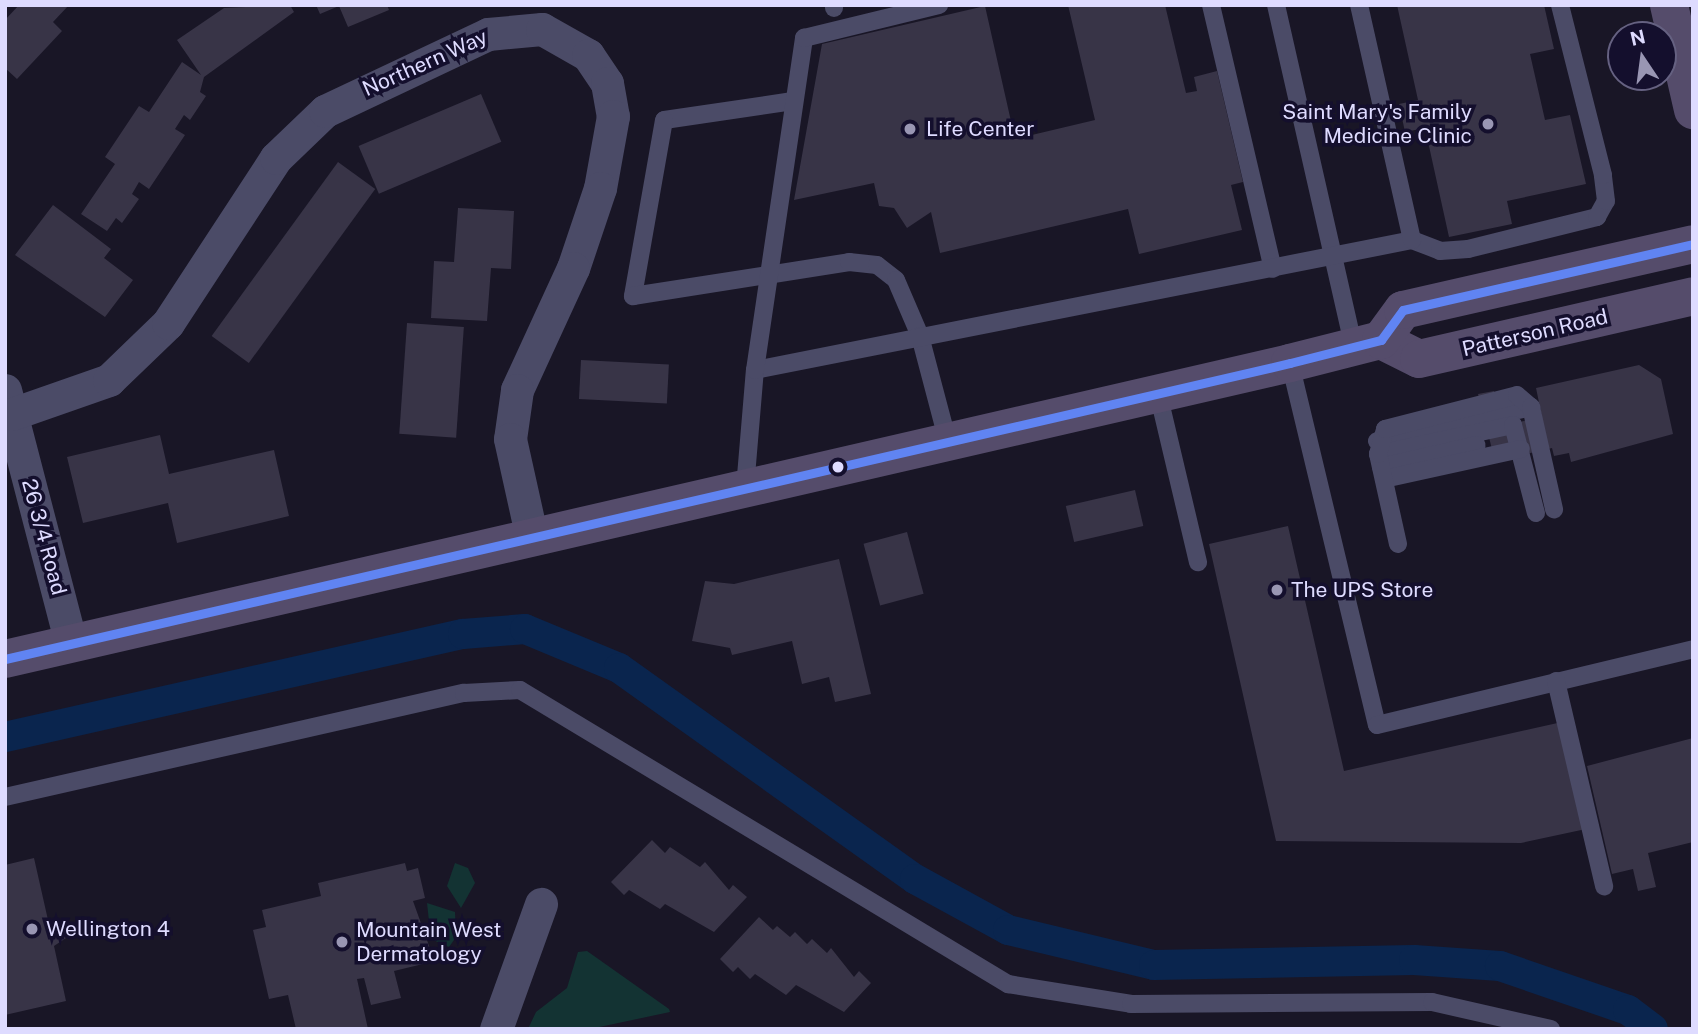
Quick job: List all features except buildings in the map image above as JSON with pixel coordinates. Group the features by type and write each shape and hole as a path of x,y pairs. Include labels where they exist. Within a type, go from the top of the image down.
{"main road":[{"path":"1669,5 1693,110"},
{"path":"5,659 1290,363 1367,344 1403,310 1693,244"},
{"name":"Patterson Road","path":"1367,344 1419,359 1693,296"}],"street":[{"name":"Northern Way","path":"9,402 109,380 168,323 276,158 325,111 488,34 542,29 588,55 607,83 613,117 600,188 573,268 517,390 510,439 532,538"},
{"name":"26 3/4 Road","path":"9,402 71,644"},
{"path":"496,1029 541,904"}],"lane":[{"path":"746,488 754,370 804,38 939,5"},
{"path":"1211,5 1273,269"},
{"path":"1276,5 1336,257 1367,344"},
{"path":"1359,5 1412,240"},
{"path":"754,370 1412,240 1440,251 1468,249 1597,216 1606,201 1603,174 1560,5"},
{"path":"793,101 664,120 633,296 767,279 849,262 877,265 896,280 920,336 948,442"},
{"path":"1290,363 1377,725 1693,649"},
{"path":"1158,393 1198,562"},
{"path":"1398,544 1380,461 1400,422 1517,395 1531,407 1554,509"},
{"path":"1380,461 1513,425 1536,513"},
{"path":"1380,461 1519,442"},
{"path":"1556,681 1604,886"},
{"path":"5,797 464,693 520,690 1008,984 1131,1004 1432,1002 1551,1029"}],"green space":[{"path":"455,863 468,868 475,883 461,908 447,886"},
{"path":"427,903 455,912 456,937 449,947 431,939"},
{"path":"587,951 670,1012 590,1029 528,1029 536,1012 567,988 578,952"}],"waterway":[{"path":"5,737 463,634 525,629 619,668 915,879 1008,930 1154,965 1414,960 1500,966 1628,1010 1653,1029"}],"transit line":[{"path":"5,659 1290,363 1381,340 1403,310 1693,244"}],"place":[{"name":"Saint Mary's Family Medicine Clinic","path":"1488,124"},
{"name":"Life Center","path":"910,129"},
{"name":"The UPS Store","path":"1277,590"},
{"name":"Wellington 4","path":"32,929"},
{"name":"Mountain West Dermatology","path":"342,942"}]}
